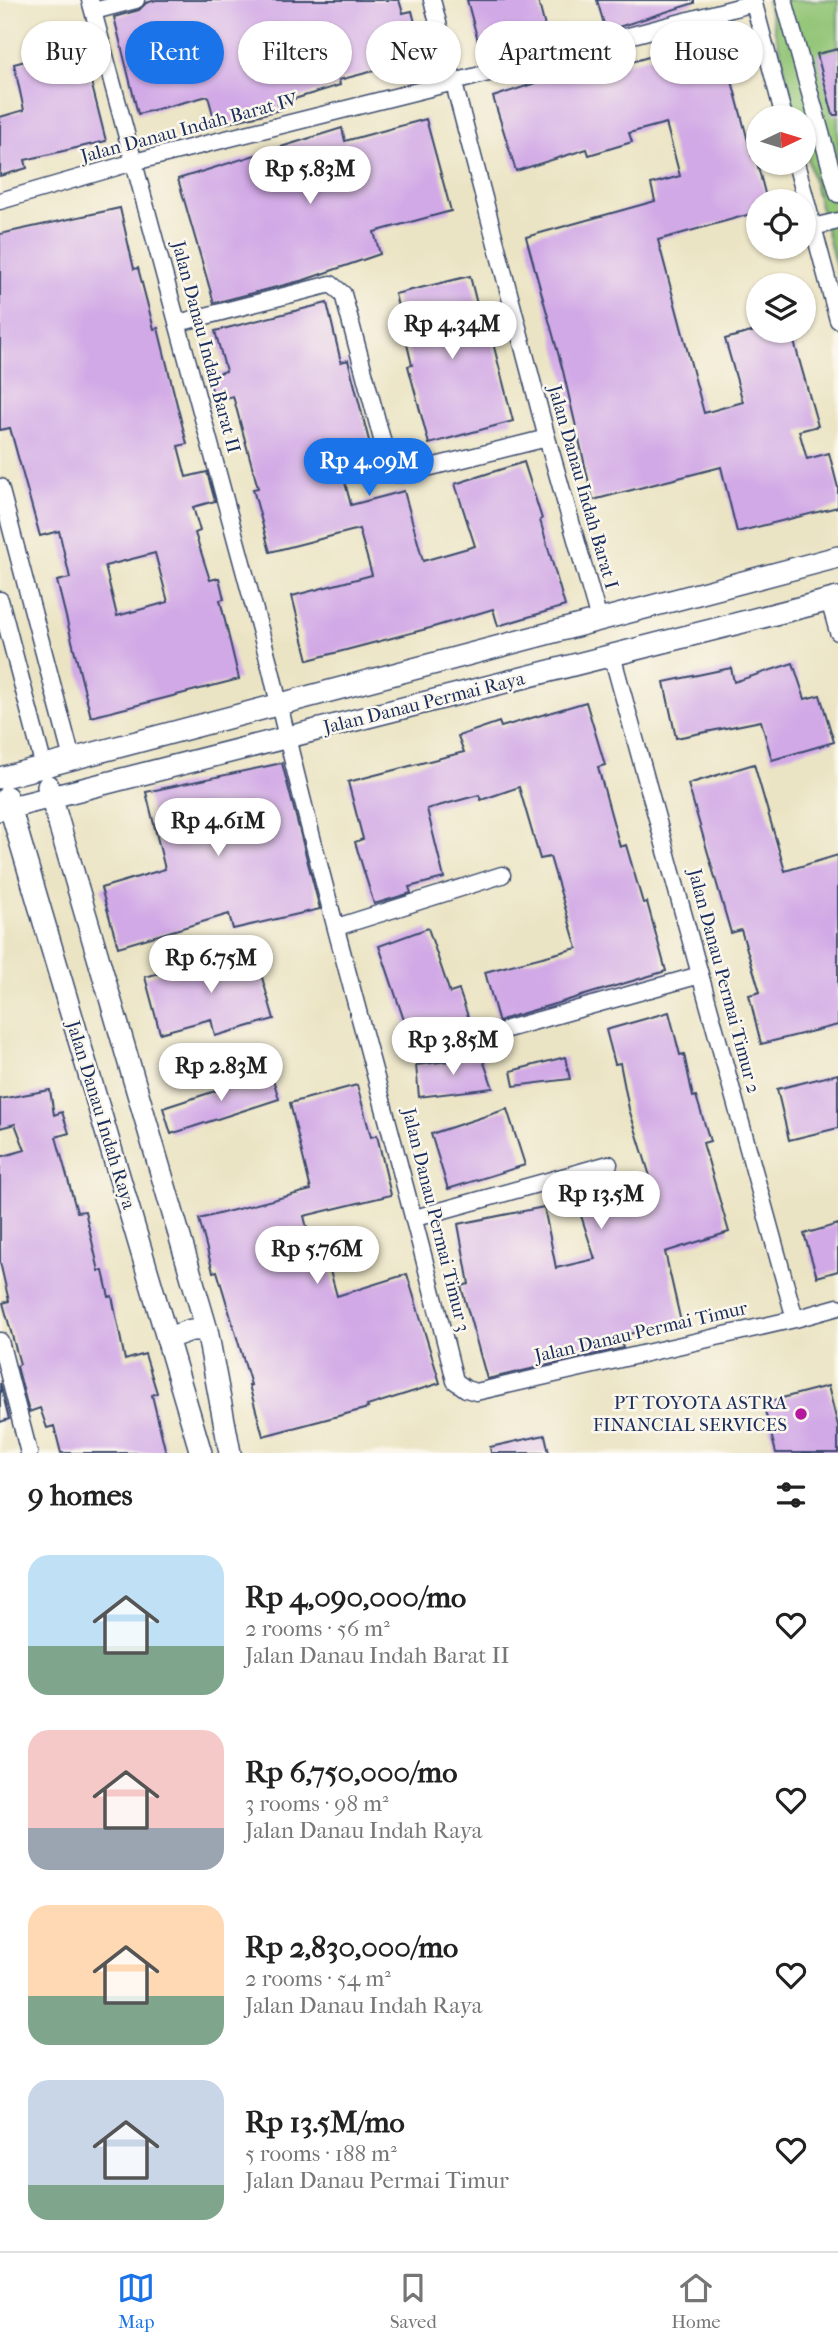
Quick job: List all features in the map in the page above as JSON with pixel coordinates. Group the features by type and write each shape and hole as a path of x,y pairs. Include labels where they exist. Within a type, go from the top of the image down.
{"street":[{"path":"92,6 135,0"},
{"name":"Jalan Danau Indah Barat I","path":"432,0 438,21"},
{"path":"784,0 838,194"},
{"path":"754,2 781,105"},
{"name":"Jalan Danau Indah Barat IV","path":"461,80 754,2"},
{"name":"Jalan Danau Indah Barat II","path":"92,6 279,706"},
{"name":"Jalan Danau Indah Barat IV","path":"0,201 134,162 446,84"},
{"name":"Jalan Danau Indah Barat I","path":"455,84 547,438 598,620"},
{"path":"816,225 838,221"},
{"path":"816,237 838,320"},
{"path":"178,323 331,284 342,293 390,469 395,474 547,438"},
{"path":"0,488 72,759"},
{"name":"Jalan Danau Permai Raya","path":"2,775 279,706 838,557"},
{"path":"834,599 838,632"},
{"name":"Jalan Danau Permai Raya","path":"8,809 834,599"},
{"path":"0,600 41,767"},
{"name":"Jalan Danau Permai Timur 2","path":"612,655 794,1319"},
{"name":"Jalan Danau Permai Timur 3","path":"279,706 415,1218 455,1381"},
{"name":"Jalan Danau Indah Raya","path":"41,767 48,799 207,1330 230,1453"},
{"name":"Jalan Danau Indah Raya","path":"2,775 8,809 201,1453"},
{"path":"337,927 502,875"},
{"path":"507,1030 700,975"},
{"path":"415,1218 609,1164"},
{"name":"Jalan Danau Permai Timur","path":"455,1381 466,1390 476,1392 838,1307"},
{"path":"168,1338 191,1330 207,1330"},
{"path":"0,1341 3,1361 29,1453"}],"green space":[{"path":"767,0 838,0 838,275 812,175 816,175 816,105 794,105"}],"building":[{"path":"156,0 399,0 403,13 412,11 415,21 366,21 366,73 352,77 352,21 238,21 238,84 340,85 278,104 280,110 216,126 208,96 138,114 131,84 224,84 224,21 125,21 125,61 114,17 139,10 146,3"},
{"path":"467,0 538,0 543,21 475,21 475,30"},
{"path":"597,0 694,0 694,3 636,21 603,21"},
{"path":"838,49 838,115 833,115 817,54"},
{"path":"650,57 650,84 733,84 746,134 746,175 760,175 764,189 746,189 746,215 658,240 704,413 743,402 725,339 746,333 746,343 794,343 818,426 799,431 807,459 829,453 838,488 838,507 737,532 721,467 593,500 563,371 526,237 655,201 651,184 680,176 666,123 629,133 632,142 589,155 587,149 516,171 493,97 532,84 636,84 636,61"},
{"path":"21,62 21,84 92,84 106,141 25,160 27,168 0,176 0,117 24,110 14,64"},
{"path":"426,119 451,211 374,232 380,254 304,280 214,303 178,179 342,128 345,141"},
{"path":"120,208 134,269 138,268 154,329 158,328 187,444 178,446 186,477 207,472 215,501 193,507 200,531 195,533 210,580 219,578 224,599 220,600 239,679 91,717 57,581 70,578 59,531 40,536 10,428 0,430 0,234","holes":["155,553 168,602 117,616 105,566"]},
{"path":"470,276 487,345 493,343 513,421 429,444 408,366 412,365 395,294"},
{"path":"327,303 341,362 348,360 373,456 340,464 351,505 404,491 423,561 475,546 455,484 524,462 565,606 498,626 493,609 308,660 292,596 372,575 359,529 270,552 253,489 258,488 233,396 215,401 208,376 226,371 215,331"},
{"path":"793,663 805,699 820,695 834,742 772,760 761,721 676,738 664,682 731,668 734,682"},
{"path":"586,702 605,765 598,767 620,847 626,845 643,903 647,902 666,971 504,1019 499,1023 485,972 577,948 550,857 540,859 519,787 481,800 479,795 427,809 444,878 409,887 411,893 374,904 355,842 363,839 348,782 464,752 458,736 499,722 501,727"},
{"path":"282,763 320,909 233,929 229,914 118,947 101,888 165,869 146,792"},
{"path":"754,764 785,871 838,855 838,1025 761,1044 749,995 760,992 741,930 731,933 688,784"},
{"path":"428,928 450,993 459,990 473,1031 414,1050 379,946"},
{"path":"255,953 274,1019 215,1036 211,1019 160,1033 145,977 214,958 216,964"},
{"path":"669,1012 680,1055 684,1054 693,1097 696,1096 710,1141 703,1143 729,1232 665,1252 681,1322 620,1336 623,1348 487,1379 461,1286 469,1284 458,1224 544,1207 556,1268 595,1259 576,1200 650,1176 629,1109 620,1063 615,1064 606,1030"},
{"path":"482,1057 493,1088 419,1097 416,1065"},
{"path":"565,1057 570,1079 514,1086 511,1071"},
{"path":"271,1073 279,1099 171,1134 163,1108"},
{"path":"838,1074 838,1128 789,1140 777,1089"},
{"path":"357,1085 371,1137 377,1135 391,1195 304,1216 313,1253 324,1249 337,1296 407,1274 440,1383 367,1406 368,1408 263,1436 251,1385 217,1271 213,1272 199,1219 311,1190 290,1103"},
{"path":"50,1090 54,1115 62,1112 69,1133 56,1137 77,1212 85,1211 99,1271 103,1271 109,1297 112,1296 125,1360 145,1354 157,1393 152,1395 166,1453 61,1453 54,1426 47,1428 40,1408 29,1412 17,1366 20,1364 3,1303 9,1301 0,1262 0,1157 25,1150 15,1124 0,1128 0,1099"},
{"path":"507,1109 525,1165 448,1189 431,1134"},
{"path":"838,1224 838,1271 817,1277 804,1234"},
{"path":"0,1383 9,1419 0,1422"},
{"name":"PT TOYOTA ASTRA FINANCIAL SERVICES","path":"828,1386 838,1426 838,1453 776,1453 763,1403"},
{"path":"545,1435 549,1453 491,1453 490,1447"}],"place":[{"name":"PT TOYOTA ASTRA FINANCIAL SERVICES","path":"801,1414"}]}
